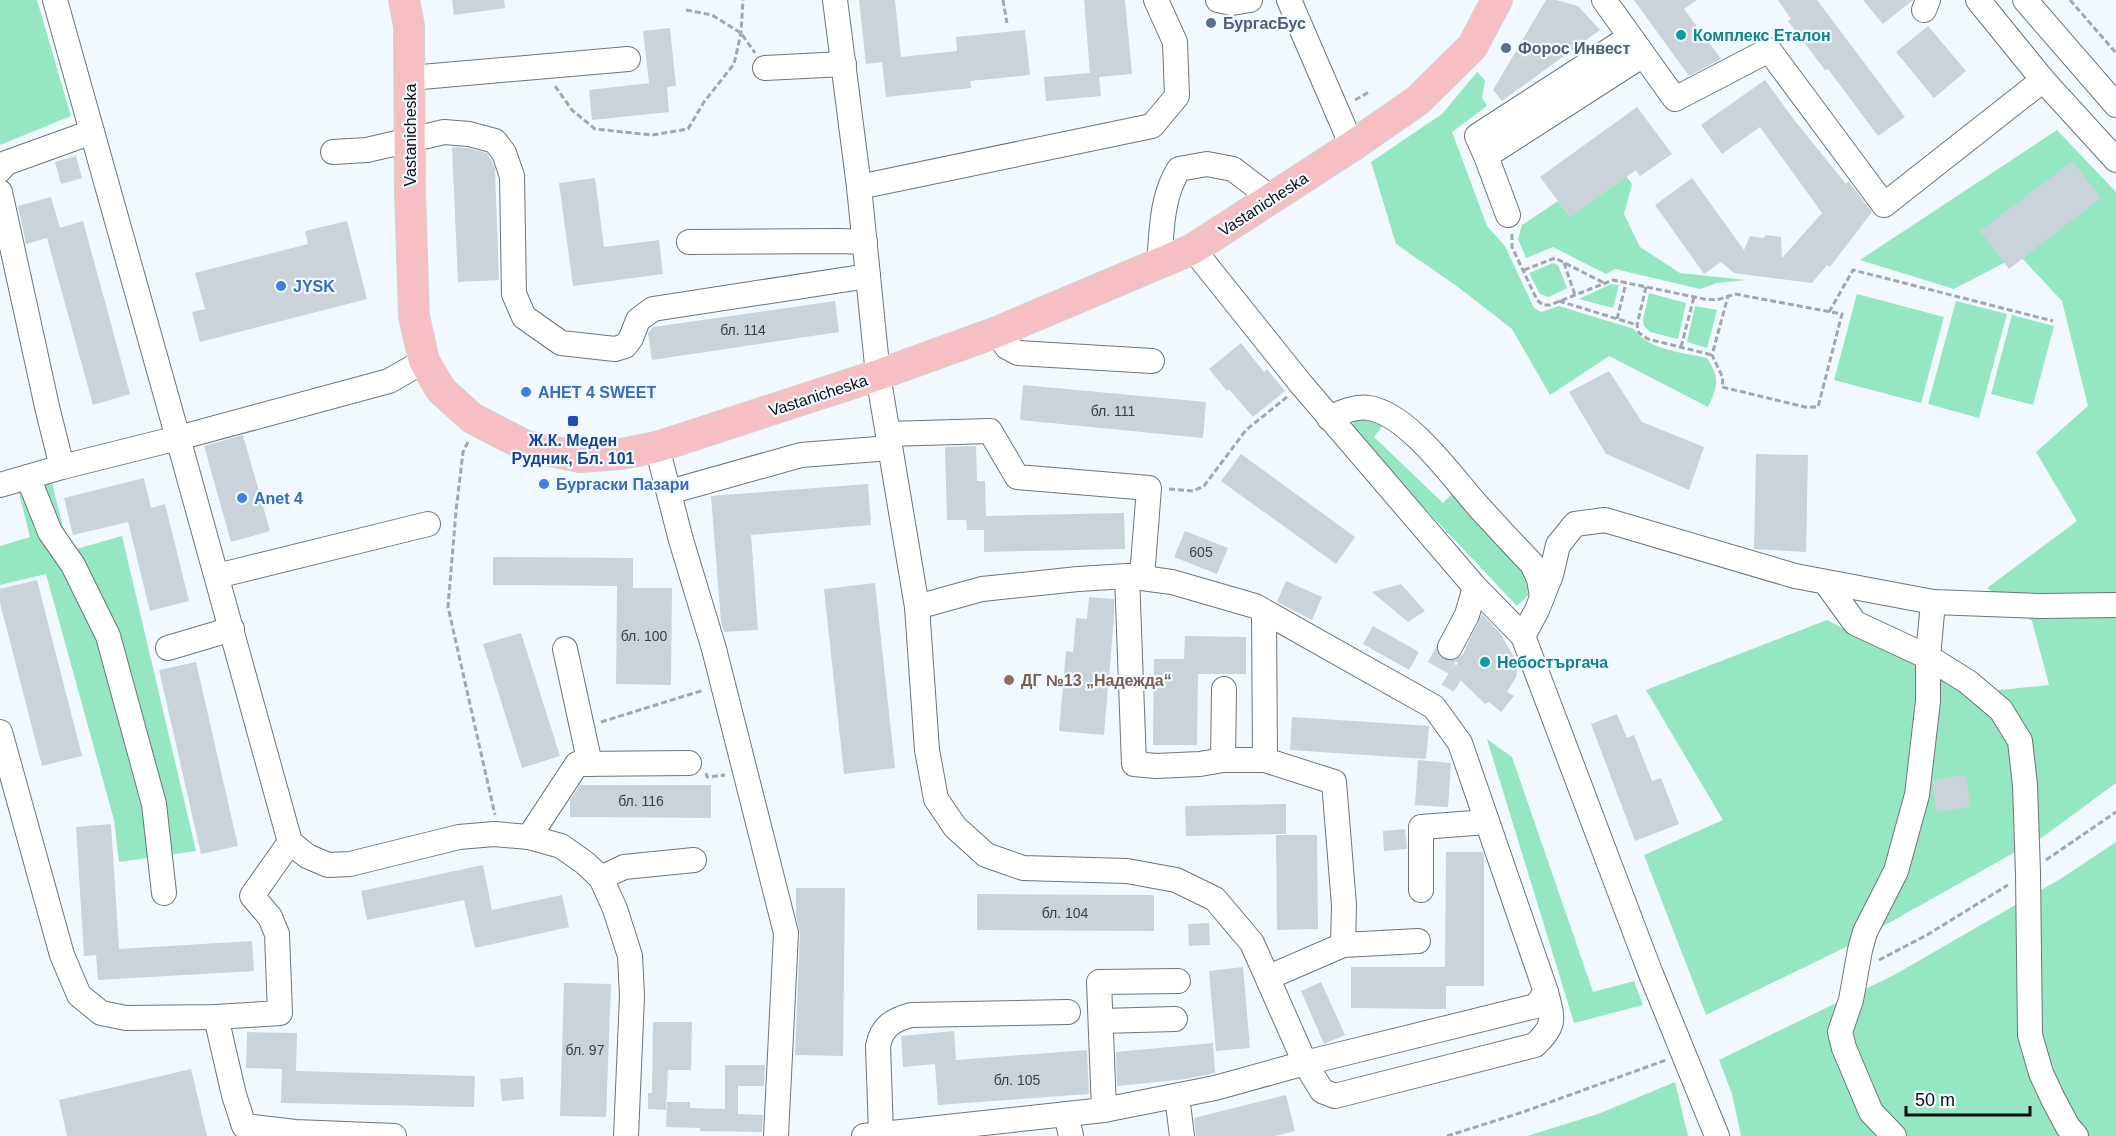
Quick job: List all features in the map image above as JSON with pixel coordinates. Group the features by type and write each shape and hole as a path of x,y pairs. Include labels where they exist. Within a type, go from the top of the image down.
{"main road":[{"name":"Vastanicheska","path":"404,0 410,26 414,316 424,361 441,390 477,421 526,446 580,457 621,454 657,447 878,375 997,332 1193,249 1417,101 1472,47 1497,0"}],"street":[{"path":"55,0 290,842 307,856 328,865 350,864 459,837 499,835 529,837 561,846 585,863 601,878 615,909 630,956 632,996 626,1136"},
{"path":"835,0 859,187 878,375 917,606 927,750 936,799 955,827 986,855 1023,868 1127,872 1176,880 1215,899 1252,943 1269,977 1305,1063 1322,1091 1335,1096 1534,1045 1546,1034 1553,1017 1546,992 1460,743 1434,707 1255,606 1172,582 1134,577 982,589 917,606"},
{"path":"859,187 1152,126 1177,96 1175,42 1156,0"},
{"path":"1218,0 1232,3 1250,0"},
{"path":"1269,0 1291,5 1352,146"},
{"path":"1604,0 1675,99 1769,50 1884,205 2043,80"},
{"path":"1978,0 2043,80 2116,160"},
{"path":"2025,0 2116,105"},
{"path":"1508,215 1486,156 1636,46"},
{"path":"411,78 628,59"},
{"path":"765,68 844,64"},
{"path":"0,170 6,163 92,132"},
{"path":"333,152 367,150 444,132 469,134 495,141 504,153 512,176 514,294 524,317 561,344 615,349 625,346 638,321 653,309 868,276"},
{"path":"1159,263 1164,209 1170,183 1179,170 1207,164 1233,169 1272,198"},
{"path":"0,192 62,466"},
{"path":"689,242 865,242"},
{"path":"1193,249 1300,384 1475,587 1523,636 1649,969 1717,1136"},
{"path":"997,332 1007,347 1018,353 1152,362"},
{"path":"0,485 62,466 178,438 389,381 424,361"},
{"path":"1329,418 1349,409 1369,408 1388,415 1404,426 1431,451 1532,564 1539,579 1542,597"},
{"path":"669,492 801,455 889,441 990,431 1017,477 1149,488 1134,577 1134,764 1156,766 1200,764 1223,760 1265,760 1334,782 1344,905 1343,945"},
{"path":"657,447 681,540 723,684 786,933 776,1136"},
{"path":"28,477 50,532 73,565 108,636 154,804 164,893"},
{"path":"1523,636 1551,575 1558,545 1575,524 1605,520 1795,576 1933,602 2041,606 2116,605"},
{"path":"217,576 428,524"},
{"path":"1826,583 1855,623 1928,657 1968,682 2001,710 2020,741 2025,785 2028,873 2030,1035 2041,1073 2068,1127 2076,1136"},
{"path":"1450,647 1467,615 1475,587"},
{"path":"1894,1136 1871,1112 1844,1048 1840,1032 1851,1000 1865,932 1896,871 1917,795 1928,701 1928,657 1933,602"},
{"path":"1264,612 1265,760"},
{"path":"168,648 232,629"},
{"path":"565,649 590,764"},
{"path":"1223,760 1224,690"},
{"path":"0,732 62,955 79,995 101,1013 126,1018 216,1017 280,1013 277,934 270,917 252,896 290,842"},
{"path":"529,837 577,764 689,763"},
{"path":"1421,890 1421,827 1487,822"},
{"path":"601,878 624,867 694,860"},
{"path":"1269,977 1343,945 1418,942"},
{"path":"1104,1110 1099,982 1178,981"},
{"path":"1068,1012 911,1015 898,1018 886,1025 878,1046 872,1135 1069,1125 1104,1110 1215,1088 1305,1063 1536,1006 1546,992"},
{"path":"216,1017 234,1095 244,1126 295,1132 394,1136"},
{"path":"1101,1021 1175,1019"},
{"path":"1177,1096 1182,1136"}],"path":[{"path":"542,68 572,110 595,129 652,135 688,129 704,102 734,64 741,33 743,0"},
{"path":"1003,0 1007,23"},
{"path":"2070,0 2116,53"},
{"path":"686,10 712,15 741,33 765,68"},
{"path":"1508,215 1512,226 1512,247 1537,300 1543,305 1550,305 1613,280 1694,297 1717,300 1728,296 1735,294 1842,314 1818,406 1805,407 1722,387 1723,378 1712,354 1728,296"},
{"path":"1523,270 1555,258 1604,283"},
{"path":"1564,262 1575,295"},
{"path":"1830,312 1853,270 2053,321"},
{"path":"1617,319 1626,282"},
{"path":"1646,287 1637,325 1639,333 1648,339 1712,354"},
{"path":"1681,347 1694,297"},
{"path":"1559,301 1637,325"},
{"path":"1149,488 1193,491 1204,486 1246,430 1269,413 1300,384"},
{"path":"477,421 463,452 448,607 499,835"},
{"path":"582,728 723,684"},
{"path":"689,763 702,761 707,777 745,772"},
{"path":"1856,972 1927,935 2028,873 2116,812"},
{"path":"1447,1136 1523,1112 1684,1054"}],"green space":[{"path":"0,0 37,0 71,116 0,145"},
{"path":"1477,72 1485,80 1482,98 1487,106 1452,132 1487,226 1505,246 1534,308 1541,312 1559,306 1634,329 1648,342 1657,346 1707,358 1716,376 1714,393 1708,407 1609,356 1550,395 1512,329 1458,287 1396,244 1371,162 1442,114"},
{"path":"2057,130 2116,192 2116,783 2044,836 1846,947 1706,1015 1644,855 1723,820 1646,690 1827,620 1970,693 2049,685 2032,621 1987,588 2077,521 2036,452 2088,406 2062,301 2019,255 1954,289 1860,260"},
{"path":"1626,176 1632,184 1624,214 1640,247 1680,273 1746,280 1717,283 1700,289 1615,269 1606,274 1553,247 1526,258 1518,239 1522,225 1558,201 1570,217"},
{"path":"1553,263 1558,265 1567,288 1549,297 1540,294 1529,273"},
{"path":"1611,284 1619,285 1613,308 1579,299"},
{"path":"1649,293 1686,303 1678,339 1650,332 1644,326 1643,320"},
{"path":"1857,294 1944,317 1921,403 1834,380"},
{"path":"1956,301 2007,314 1979,418 1928,404"},
{"path":"1695,306 1717,310 1707,348 1687,342"},
{"path":"2012,315 2054,326 2033,405 1991,394"},
{"path":"1357,418 1373,419 1384,424 1374,437 1443,503 1453,493 1525,571 1528,595 1517,606 1359,439 1352,425"},
{"path":"52,483 69,551 122,536 196,851 119,862 114,820 46,574 0,585 0,546 30,537 19,493"},
{"path":"1487,739 1512,757 1593,992 1634,981 1643,1005 1574,1023"},
{"path":"2116,842 2116,1136 1741,1136 1732,1094 1719,1060 1896,974 2062,878"},
{"path":"1675,1082 1688,1136 1527,1136 1598,1114"}],"building":[{"path":"452,0 504,0 505,8 454,15"},
{"path":"859,0 895,0 901,57 957,51 956,37 1025,30 1030,75 970,81 971,88 886,97 882,62 866,64"},
{"path":"1084,0 1125,0 1132,74 1099,77 1101,96 1046,101 1044,77 1090,73"},
{"path":"1546,0 1556,0 1578,6 1600,30 1502,101 1493,90"},
{"name":"Комплекс Еталон","path":"1634,0 1697,0 1684,9 1721,59 1689,76"},
{"path":"1778,0 1817,0 1905,117 1878,136 1828,69 1825,70 1788,21 1791,19"},
{"path":"1863,0 1913,0 1883,24"},
{"path":"1928,26 1966,71 1934,98 1896,52"},
{"path":"670,28 676,86 667,87 669,112 592,120 589,90 649,83 643,31"},
{"path":"1765,80 1846,184 1848,181 1872,212 1830,267 1827,265 1812,283 1734,273 1721,262 1704,274 1655,205 1692,178 1744,250 1750,236 1781,237 1782,258 1822,213 1760,127 1722,154 1701,125"},
{"path":"1637,107 1672,154 1640,176 1636,170 1570,217 1540,177"},
{"path":"452,147 487,153 495,169 499,280 458,282"},
{"path":"76,156 82,178 61,184 55,162"},
{"path":"2073,161 2101,198 2009,269 1980,231"},
{"path":"595,178 604,247 659,240 663,274 573,286 559,183"},
{"path":"51,197 60,228 83,221 130,394 93,405 47,238 26,244 18,206"},
{"name":"JYSK","path":"347,221 367,299 200,342 192,312 205,309 195,273 308,244 305,231"},
{"path":"835,301 839,332 652,360 648,333 653,327"},
{"path":"1241,343 1264,372 1267,369 1285,391 1253,417 1209,369"},
{"path":"1609,371 1642,422 1704,447 1689,490 1606,454 1569,392"},
{"path":"1023,385 1206,402 1203,438 1020,420"},
{"path":"243,435 270,531 231,542 204,446"},
{"path":"976,446 977,481 985,481 986,516 1124,513 1125,549 984,552 984,530 967,530 966,520 947,520 945,447"},
{"path":"1241,454 1355,537 1336,564 1221,481"},
{"path":"1756,454 1808,455 1806,552 1754,549"},
{"path":"144,478 151,508 165,504 189,601 150,611 128,522 73,535 64,498"},
{"path":"868,484 871,525 751,535 758,630 724,632 721,622 711,496"},
{"path":"1185,531 1228,548 1217,574 1174,557"},
{"path":"493,557 633,558 633,588 672,588 671,685 616,684 617,586 493,585"},
{"path":"37,580 82,756 42,766 0,603 0,589"},
{"path":"1286,581 1322,597 1312,620 1277,602"},
{"path":"875,583 895,768 844,774 824,589"},
{"path":"1401,584 1425,611 1408,622 1372,592"},
{"path":"1089,597 1114,599 1104,735 1059,731 1066,651 1073,652 1076,618 1087,619"},
{"name":"Небостъргача","path":"1482,614 1500,633 1518,664 1516,677 1507,692 1514,696 1501,712 1489,702 1485,704 1452,672 1458,663 1454,660 1463,654"},
{"path":"1373,626 1419,652 1409,670 1363,644"},
{"path":"521,633 560,756 522,768 483,644"},
{"path":"1185,636 1246,637 1246,674 1198,674 1197,745 1153,745 1154,659 1184,659"},
{"path":"196,662 238,846 201,854 159,670"},
{"path":"1617,714 1627,738 1634,735 1652,781 1661,778 1679,824 1635,841 1591,724"},
{"path":"1292,717 1429,726 1426,759 1290,750"},
{"path":"1418,760 1451,763 1448,807 1415,805"},
{"path":"1966,775 1970,807 1936,812 1933,780"},
{"path":"580,785 711,785 711,818 570,817 570,800"},
{"path":"1286,804 1286,834 1186,836 1185,806"},
{"path":"111,824 119,949 252,941 254,971 98,980 96,955 84,956 76,827"},
{"path":"1405,829 1407,849 1384,851 1383,831"},
{"path":"1276,835 1317,835 1318,929 1277,930"},
{"path":"1446,852 1483,852 1484,986 1446,986 1446,1009 1351,1008 1351,967 1445,967"},
{"path":"483,865 492,910 562,895 569,927 475,948 464,900 367,920 361,891"},
{"path":"796,888 845,888 843,1056 795,1055 800,934 796,915"},
{"path":"977,894 1154,895 1154,931 977,930"},
{"path":"1209,923 1210,945 1189,946 1188,924"},
{"path":"1243,967 1250,1048 1216,1051 1209,971"},
{"path":"1321,982 1345,1035 1324,1044 1301,991"},
{"path":"564,983 611,984 606,1117 560,1116"},
{"path":"653,1022 692,1022 691,1070 668,1070 666,1110 648,1109 648,1093 652,1093"},
{"path":"954,1031 956,1060 1087,1050 1089,1094 938,1105 935,1064 903,1067 901,1036"},
{"path":"247,1032 297,1033 296,1071 475,1076 474,1107 281,1103 282,1069 246,1068"},
{"path":"1213,1043 1215,1073 1186,1079 1117,1086 1116,1052"},
{"path":"725,1065 765,1065 764,1086 738,1086 738,1114 763,1115 762,1132 700,1131 700,1128 666,1127 667,1102 690,1102 690,1108 725,1109"},
{"path":"191,1069 207,1136 67,1136 59,1100"},
{"path":"523,1077 524,1099 502,1101 500,1079"},
{"path":"1286,1095 1295,1131 1275,1136 1196,1136 1194,1118"}],"tunnel":[{"path":"1450,647 1438,668 1460,682"}],"place":[{"name":"БургасБус","path":"1211,23"},
{"name":"Комплекс Еталон","path":"1681,35"},
{"name":"Форос Инвест","path":"1506,48"},
{"name":"JYSK","path":"281,286"},
{"name":"АНЕТ 4 SWEET","path":"526,392"},
{"name":"Ж.К. Меден Рудник, Бл. 101","path":"573,421"},
{"name":"Бургаски Пазари","path":"544,484"},
{"name":"Anet 4","path":"242,498"},
{"name":"Небостъргача","path":"1485,662"},
{"name":"ДГ №13 „Надежда“","path":"1009,680"}]}
